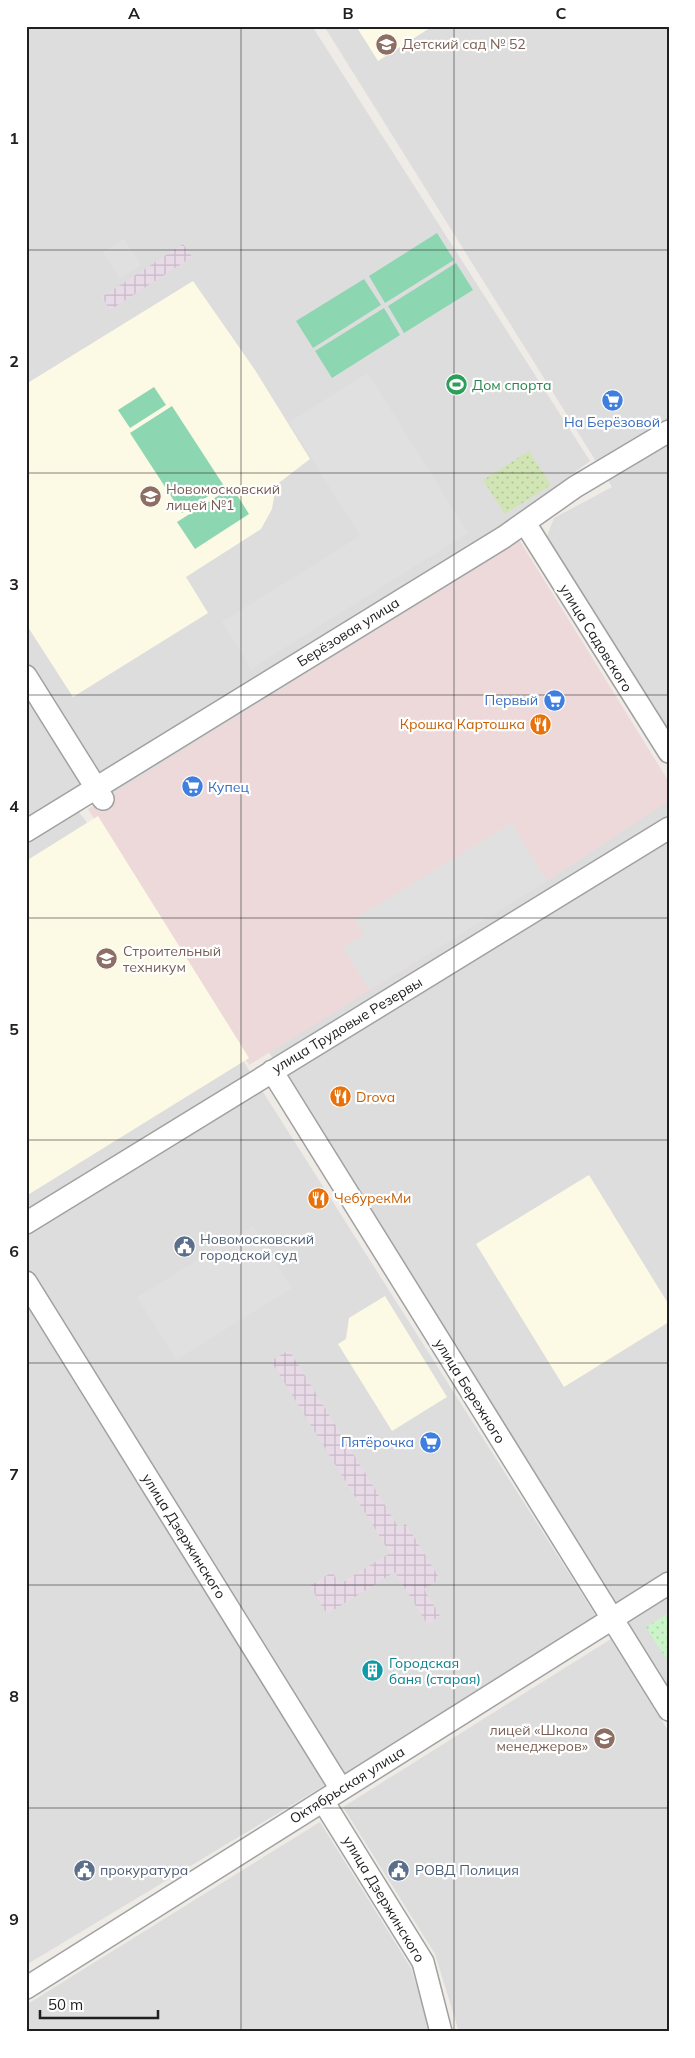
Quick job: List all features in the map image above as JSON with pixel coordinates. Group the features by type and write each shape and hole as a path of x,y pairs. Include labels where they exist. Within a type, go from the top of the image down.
{"street":[{"name":"Берёзовая улица","path":"26,831 100,793 525,523 575,487 669,430"},
{"name":"улица Садовского","path":"525,523 669,752"},
{"path":"26,676 100,793"},
{"name":"улица Трудовые Резервы","path":"26,1223 669,828"},
{"name":"улица Бережного","path":"272,1071 669,1710"},
{"name":"улица Дзержинского","path":"26,1282 341,1789"},
{"name":"Октябрьская улица","path":"26,1988 669,1583"},
{"name":"улица Дзержинского","path":"323,1801 423,1962 440,2032"}],"shaded area":[{"path":"26,26 312,26 590,461 507,522 669,783 669,1574 622,1604 607,1601 26,658"},
{"path":"324,26 669,26 669,732 547,536 554,518 612,487"},
{"name":"Детский сад № 52","path":"356,26 433,26 378,61"},
{"path":"124,239 141,265 120,279 103,252"},
{"path":"183,244 192,257 110,310 102,297"},
{"name":"Новомосковский лицей №1","path":"193,281 255,370 310,459 276,485 272,509 261,529 186,577 208,613 73,697 26,624 26,384"},
{"path":"368,373 468,533 251,669 222,622 360,536 289,422"},
{"path":"520,541 669,782 669,801 547,881 249,1065 88,809"},
{"path":"26,692 86,788 26,826"},
{"path":"78,811 113,856 596,1616 345,1773 26,1965 26,844"},
{"name":"Строительный техникум","path":"98,816 249,1058 26,1196 26,861"},
{"path":"512,823 547,881 369,990 343,947 364,935 354,919"},
{"path":"589,1175 669,1305 669,1322 564,1387 476,1244"},
{"path":"253,1226 292,1288 176,1360 137,1297"},
{"path":"385,1296 447,1397 392,1431 338,1344 346,1339 349,1318"},
{"path":"289,1350 399,1528 406,1524 440,1579 424,1589 440,1616 427,1624 395,1572 327,1614 310,1586 332,1572 340,1584 390,1553 271,1361"},
{"path":"669,1585 669,1710 611,1619"},
{"path":"611,1639 669,1732 669,2032 459,2032 435,1954 343,1807"},
{"path":"320,1822 411,1968 431,2032 26,2032 26,2005"}],"green space":[{"path":"437,233 454,260 385,303 369,276"},
{"path":"456,263 473,290 404,333 388,306"},
{"path":"364,279 381,305 313,348 296,321"},
{"path":"384,308 400,335 332,378 315,351"},
{"path":"154,387 166,405 130,428 118,410"},
{"path":"172,406 224,486 182,513 130,433"},
{"path":"529,451 551,485 505,514 483,480"},
{"path":"232,487 249,514 195,549 177,522"},
{"path":"669,1613 669,1663 646,1627"}],"place":[{"name":"Детский сад № 52","path":"386,44"},
{"name":"Дом спорта","path":"456,385"},
{"name":"На Берёзовой","path":"612,400"},
{"name":"Новомосковский лицей №1","path":"150,497"},
{"name":"Первый","path":"554,700"},
{"name":"Крошка Картошка","path":"541,724"},
{"name":"Купец","path":"192,787"},
{"name":"Строительный техникум","path":"107,959"},
{"name":"Drova","path":"340,1097"},
{"name":"ЧебурекМи","path":"318,1198"},
{"name":"Новомосковский городской суд","path":"184,1247"},
{"name":"Пятёрочка","path":"430,1442"},
{"name":"Городская баня (старая)","path":"373,1671"},
{"name":"лицей «Школа менеджеров»","path":"604,1738"},
{"name":"прокуратура","path":"84,1870"},
{"name":"РОВД Полиция","path":"399,1870"}]}
